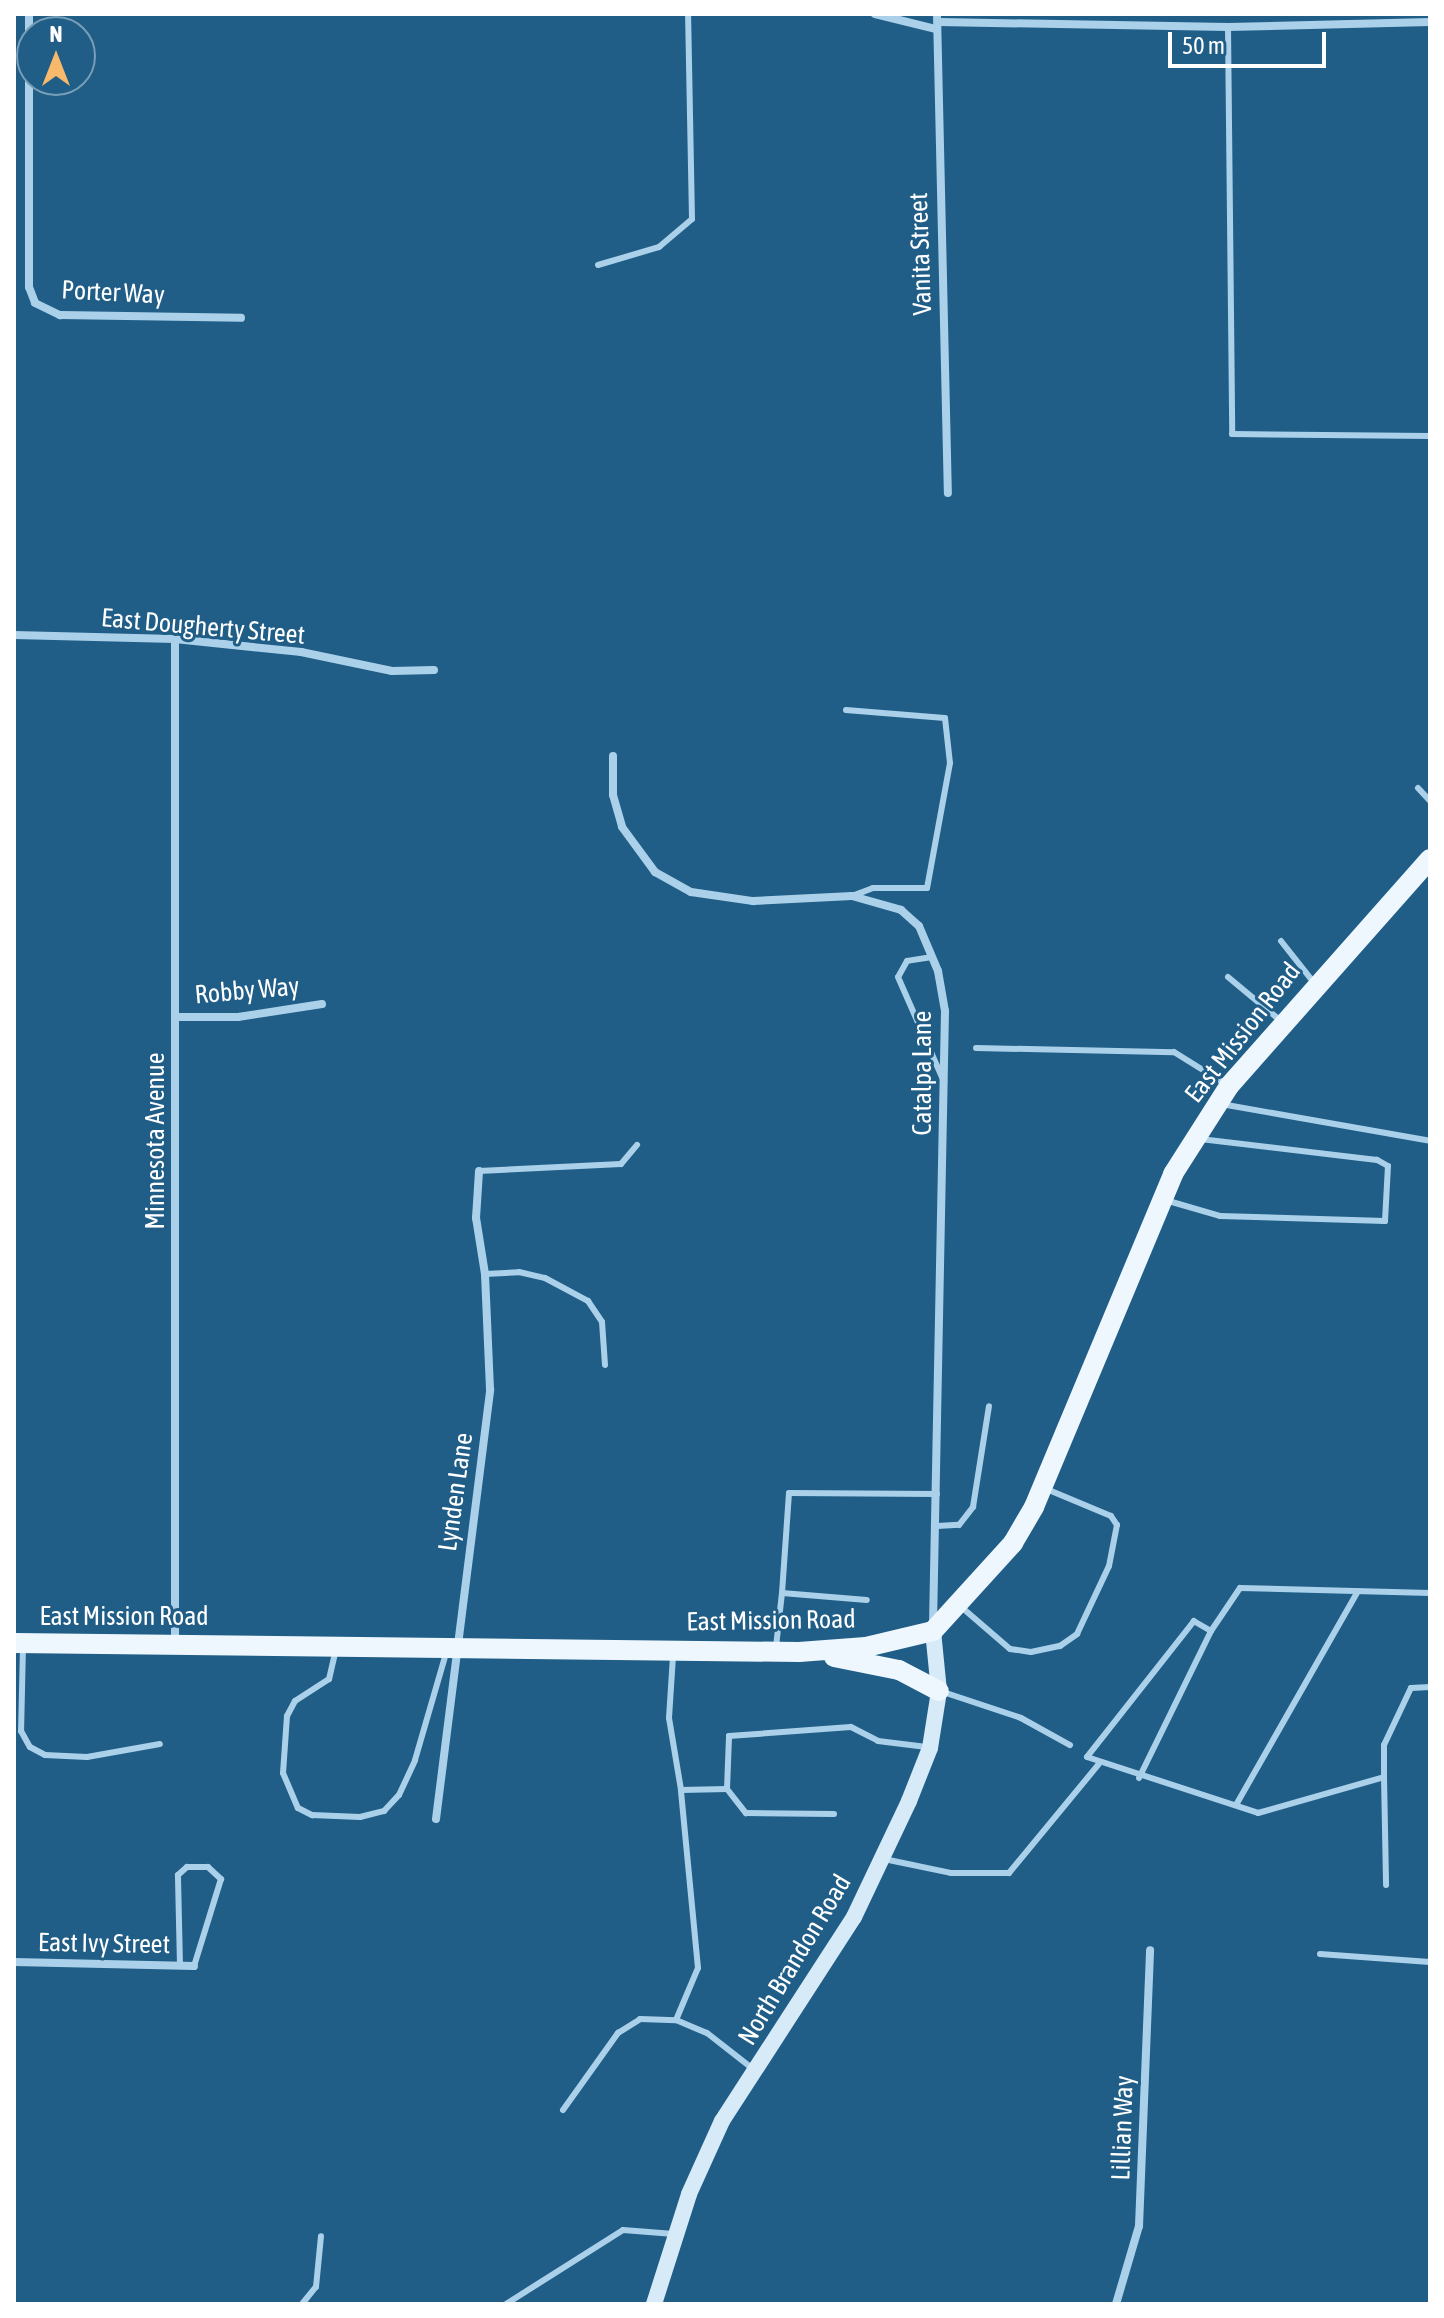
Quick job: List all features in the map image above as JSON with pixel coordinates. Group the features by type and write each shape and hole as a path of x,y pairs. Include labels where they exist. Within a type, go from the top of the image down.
{"main road":[{"name":"East Mission Road","path":"19,1643 674,1648 799,1652 866,1647 933,1631 1013,1543 1044,1488 1162,1199 1217,1104 1281,1021 1430,859"},
{"path":"799,1652 899,1670 939,1691"}],"street":[{"name":"Porter Way","path":"29,14 29,287 35,303 60,315 241,318"},
{"path":"875,14 937,22 1228,27 1430,22"},
{"name":"Vanita Street","path":"937,22 948,493"},
{"name":"East Dougherty Street","path":"14,635 175,639 301,652 392,671 434,670"},
{"name":"Minnesota Avenue","path":"175,639 175,1643"},
{"name":"Catalpa Lane","path":"613,756 613,795 622,827 655,872 691,892 753,901 852,896 901,910 919,926 932,957 945,1011 933,1631"},
{"name":"Robby Way","path":"176,1017 238,1017 322,1004"},
{"name":"Lynden Lane","path":"436,1819 450,1647 490,1389 485,1274 476,1218 479,1171"},
{"name":"North Brandon Road","path":"654,2304 689,2194 722,2121 854,1917 930,1748 939,1691 933,1631"},
{"name":"Lillian Way","path":"1116,2304 1139,2226 1150,1950"},
{"name":"East Ivy Street","path":"14,1962 194,1966"}],"lane":[{"path":"598,265 659,247 692,219 688,14"},
{"path":"1228,27 1232,434 1430,436"},
{"path":"846,710 945,718 950,763 927,888 873,888 852,896"},
{"path":"1418,788 1430,801"},
{"path":"1281,941 1315,984"},
{"path":"932,957 907,961 898,977 944,1082"},
{"path":"1228,977 1281,1021"},
{"path":"976,1048 1174,1052 1229,1086"},
{"path":"1217,1104 1430,1141"},
{"path":"1162,1199 1220,1216 1385,1221 1388,1166 1377,1160 1196,1138"},
{"path":"479,1171 621,1164 637,1145"},
{"path":"485,1274 519,1272 581,1295 602,1322 605,1365"},
{"path":"937,1526 959,1525 973,1507 989,1406"},
{"path":"959,1605 992,1637 1010,1649 1031,1652 1060,1646 1077,1634 1109,1566 1117,1525 1111,1516 1044,1488"},
{"path":"776,1651 789,1493 937,1494"},
{"path":"1139,1778 1211,1631 1240,1588 1430,1593"},
{"path":"1236,1805 1358,1591"},
{"path":"782,1593 867,1600"},
{"path":"1211,1631 1194,1621 1087,1757 1139,1778 1165,1781 1258,1813 1384,1777"},
{"path":"19,1643 21,1731 30,1747 45,1755 87,1757 160,1744"},
{"path":"336,1645 329,1679 295,1701 287,1716 283,1773 298,1808 312,1815 360,1817 384,1811 399,1795 450,1647"},
{"path":"674,1648 669,1718 681,1790 698,1968 676,2020"},
{"path":"1386,1885 1384,1745 1411,1688 1430,1687"},
{"path":"939,1691 1021,1718 1070,1745"},
{"path":"834,1814 746,1813 727,1789 729,1736 851,1727 878,1741 930,1748"},
{"path":"882,1859 951,1873 1009,1873 1099,1764"},
{"path":"681,1790 727,1789"},
{"path":"180,1966 178,1875 187,1867 208,1867 221,1879 194,1966"},
{"path":"1320,1954 1430,1962"},
{"path":"563,2110 618,2033 640,2019 676,2020 707,2033 755,2070"},
{"path":"506,2304 623,2230 677,2235"},
{"path":"302,2304 316,2287 321,2236"}]}
